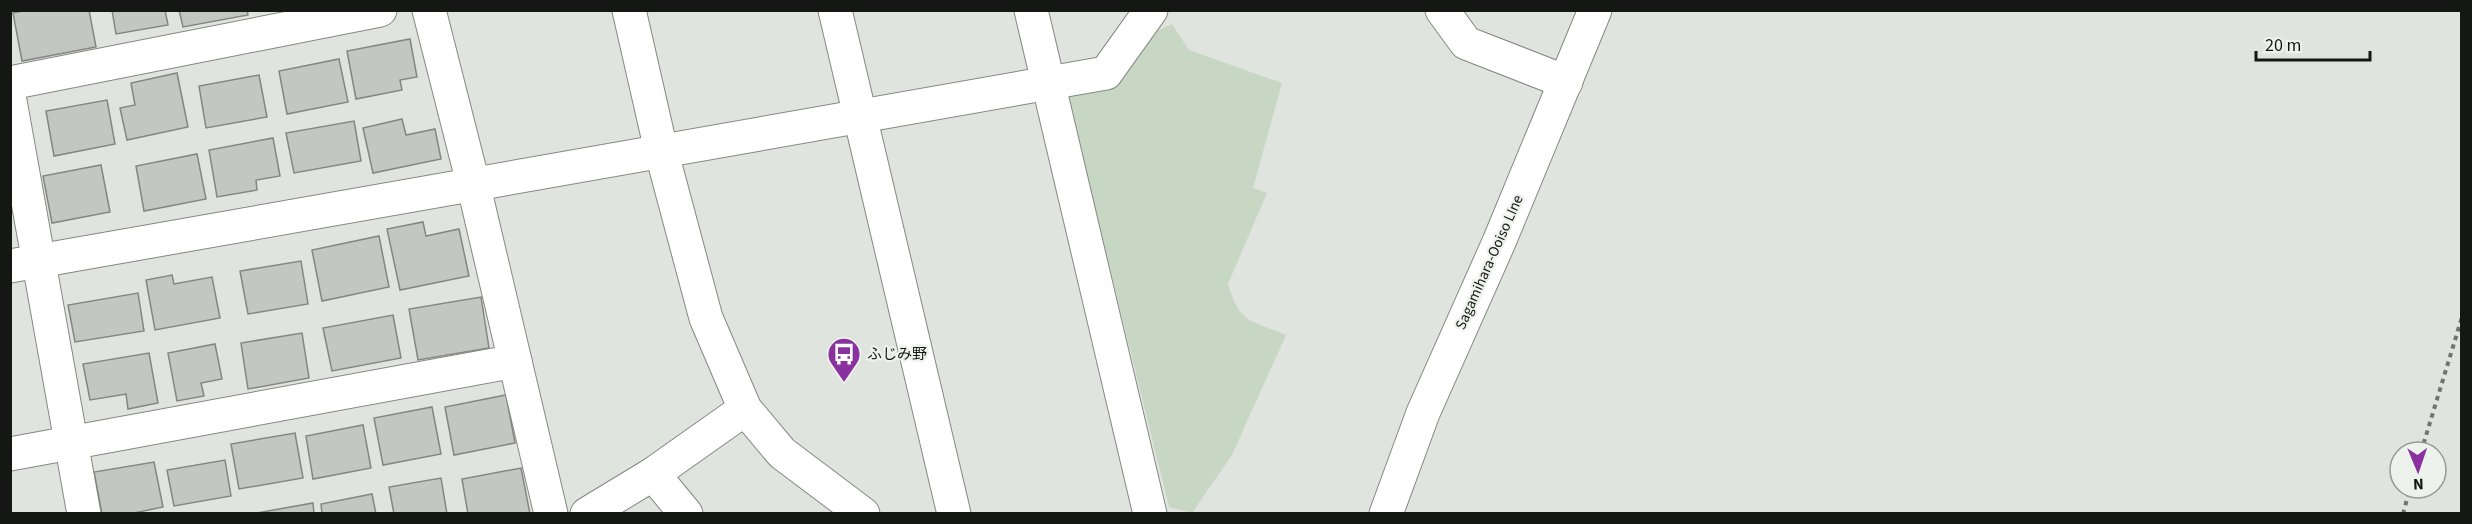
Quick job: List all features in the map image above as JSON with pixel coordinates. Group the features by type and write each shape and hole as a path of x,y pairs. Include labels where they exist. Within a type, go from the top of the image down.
{"street":[{"path":"10,83 380,10"},
{"path":"429,10 473,183 551,513"},
{"path":"629,10 662,150 706,318 745,409 783,453 863,513"},
{"path":"835,10 954,513"},
{"path":"1031,10 1150,513"},
{"path":"25,264 473,183 1106,73 1151,10"},
{"path":"1442,10 1466,43 1566,82"},
{"name":"Sagamihara-Ooiso LIne","path":"1386,513 1428,402 1499,243 1595,10"},
{"path":"10,101 25,264 71,442 84,513"},
{"path":"10,453 515,362"},
{"path":"587,513 653,474 745,409"},
{"path":"653,474 686,513"}],"path":[{"path":"2425,440 2462,317"}],"green space":[{"path":"1172,24 1189,50 1282,83 1253,188 1267,193 1228,284 1232,297 1242,314 1255,323 1286,335 1232,455 1192,513 1169,507 1067,94 1156,31"}],"building":[{"path":"27,10 89,10 96,47 22,61 13,13"},
{"path":"112,10 165,10 168,25 116,34"},
{"path":"179,10 247,10 248,15 183,27"},
{"path":"410,39 417,77 400,80 402,90 356,99 347,51"},
{"path":"339,59 348,102 287,114 279,71"},
{"path":"177,73 188,127 127,140 120,108 135,105 131,83"},
{"path":"259,75 267,117 206,128 199,86"},
{"path":"107,100 115,144 54,156 46,111"},
{"path":"402,119 406,135 435,129 441,159 373,173 363,128"},
{"path":"354,121 361,161 294,173 286,133"},
{"path":"273,138 280,176 256,180 257,190 217,197 209,150"},
{"path":"197,154 206,199 144,211 136,166"},
{"path":"101,165 110,212 52,223 43,176"},
{"path":"423,222 426,236 459,229 469,276 400,290 387,229"},
{"path":"379,236 389,287 322,301 312,250"},
{"path":"301,261 308,304 248,314 240,271"},
{"path":"172,275 174,284 212,277 220,318 155,330 146,280"},
{"path":"138,293 144,331 75,342 68,305"},
{"path":"481,297 489,348 418,360 409,309"},
{"path":"393,315 401,358 332,371 323,328"},
{"path":"302,333 309,378 248,389 241,343"},
{"path":"215,344 222,379 201,383 204,396 177,401 168,353"},
{"path":"149,353 158,403 128,409 126,394 90,400 83,364"},
{"path":"506,395 515,443 454,455 445,407"},
{"path":"432,407 441,454 383,465 374,418"},
{"path":"363,425 371,468 313,479 306,436"},
{"path":"295,433 303,478 239,489 231,444"},
{"path":"225,460 231,496 174,506 167,470"},
{"path":"154,462 163,507 129,514 102,514 94,472"},
{"path":"521,468 530,514 468,514 462,479"},
{"path":"441,478 447,514 394,514 389,487"},
{"path":"372,494 376,514 322,514 321,504"},
{"path":"313,503 314,514 251,514"}],"place":[{"name":"ふじみ野","path":"844,383"}]}
